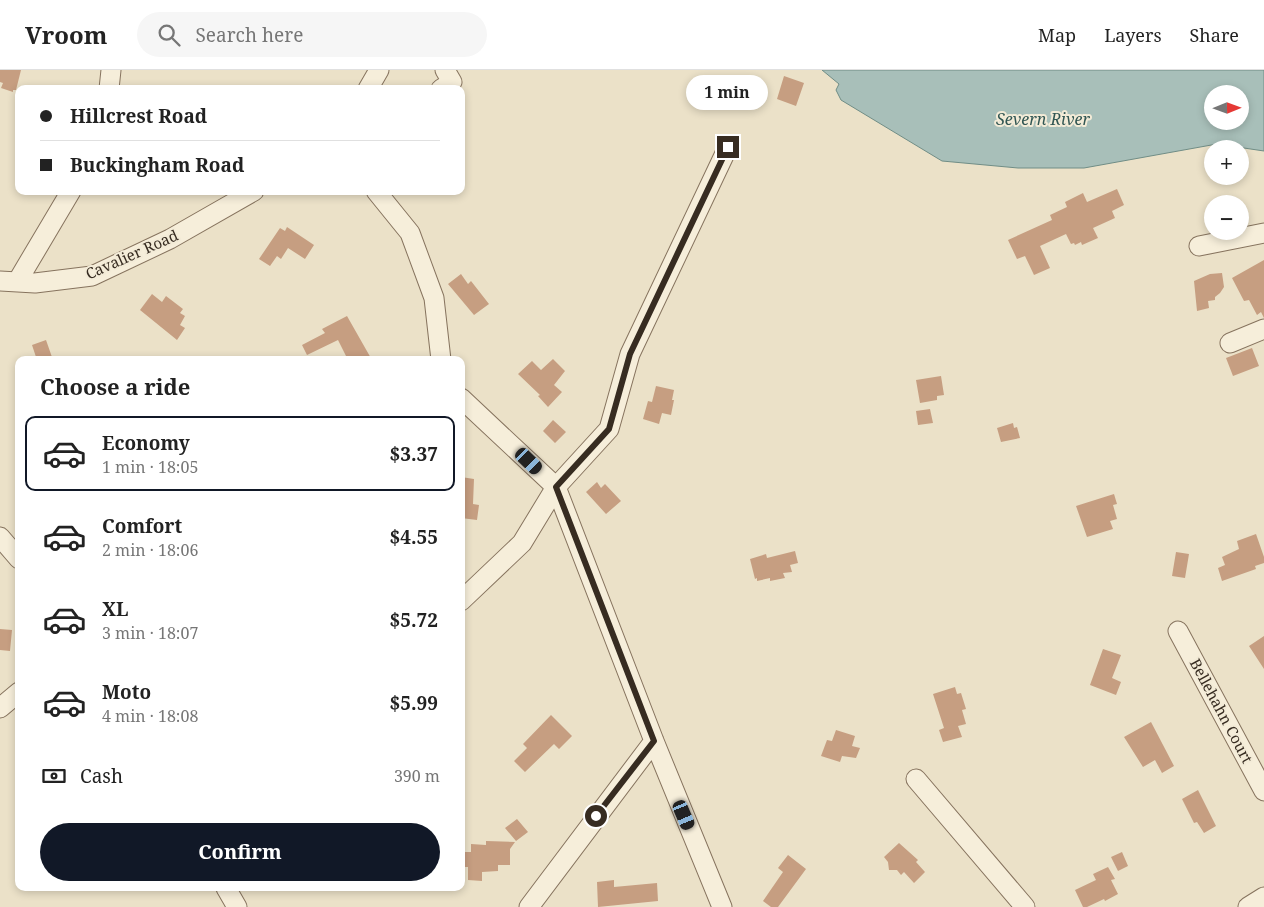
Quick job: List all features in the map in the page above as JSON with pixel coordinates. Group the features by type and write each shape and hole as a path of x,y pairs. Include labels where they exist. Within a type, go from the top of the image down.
{"street":[{"path":"109,85 111,70"},
{"path":"370,85 379,70"},
{"path":"445,70 452,82 447,85"},
{"path":"465,597 522,543 556,487 609,429 630,354 728,147"},
{"path":"8,282 68,195"},
{"name":"Cavalier Road","path":"8,282 36,283 92,276 170,239 247,195"},
{"path":"379,195 410,233 434,298 441,356"},
{"path":"1199,246 1264,233"},
{"path":"1230,343 1264,329"},
{"path":"465,402 556,487 654,741 722,907"},
{"path":"0,537 15,554"},
{"name":"Bellehahn Court","path":"1178,631 1264,791"},
{"path":"0,708 15,695"},
{"path":"529,907 654,741"},
{"path":"916,779 1025,907"},
{"path":"228,891 237,907"},
{"path":"1248,907 1264,897"}],"water":[{"name":"Severn River","path":"822,70 1264,70 1264,151 1249,149 1249,140 1204,140 1204,146 1084,168 1018,168 942,161 841,100 836,90 839,84"}],"building":[{"path":"0,70 21,70 17,85 15,85 13,92 1,88 3,83 0,82"},
{"path":"784,76 804,83 796,106 777,99"},
{"path":"1117,189 1124,205 1112,211 1115,218 1093,228 1098,238 1082,245 1081,242 1075,245 1074,243 1071,244 1066,234 1040,246 1050,268 1034,275 1025,256 1017,259 1008,240 1052,220 1050,215 1067,207 1065,202 1083,193 1087,202"},
{"path":"287,227 314,245 305,259 288,248 281,259 277,256 270,266 259,259 280,228 285,231"},
{"path":"1264,260 1264,318 1261,312 1257,315 1249,300 1244,301 1232,278"},
{"path":"1222,273 1224,287 1215,297 1215,300 1208,301 1209,308 1197,311 1194,281 1210,274"},
{"path":"461,274 468,284 471,281 489,304 474,315 448,284"},
{"path":"152,294 162,302 166,296 183,309 180,313 185,316 180,325 185,328 177,340 140,310"},
{"path":"347,316 370,356 346,356 338,340 307,355 302,345 325,333 322,329"},
{"path":"46,340 52,356 36,356 32,345"},
{"path":"1252,348 1259,366 1233,376 1226,358"},
{"path":"553,359 565,371 554,385 562,392 548,407 538,396 540,395 518,374 532,361 541,370"},
{"path":"941,376 944,395 937,396 937,400 920,403 916,380"},
{"path":"656,386 674,390 671,415 662,413 659,424 643,419 648,401 652,402"},
{"path":"930,409 933,423 918,425 916,411"},
{"path":"553,420 566,432 555,443 543,431"},
{"path":"1013,423 1014,428 1017,427 1020,438 1001,442 997,428"},
{"path":"465,478 474,479 473,504 479,505 477,520 465,518"},
{"path":"597,482 601,488 605,484 621,501 606,514 586,492"},
{"path":"1114,494 1117,504 1113,505 1117,519 1110,521 1113,529 1087,537 1076,506"},
{"path":"1256,534 1264,557 1264,563 1255,566 1256,569 1222,581 1218,568 1225,565 1222,557 1239,549 1237,541"},
{"path":"795,551 798,563 790,565 792,572 783,573 785,578 770,581 770,578 757,581 757,578 755,579 750,559 766,554 767,558"},
{"path":"1176,552 1189,554 1185,578 1172,576"},
{"path":"0,629 12,630 10,651 0,650"},
{"path":"1264,636 1264,669 1249,646"},
{"path":"1103,649 1121,655 1112,678 1121,682 1116,695 1090,685"},
{"path":"955,687 957,694 961,693 966,709 962,710 966,724 958,726 962,737 943,742 939,730 944,728 933,694"},
{"path":"551,715 572,736 559,749 554,744 525,772 514,761 527,748 523,744"},
{"path":"1151,722 1174,766 1162,773 1155,760 1143,767 1124,737"},
{"path":"836,730 855,736 852,746 860,748 856,758 842,756 840,762 821,756 827,740 832,741"},
{"path":"1198,790 1216,826 1204,833 1197,822 1194,823 1182,799"},
{"path":"517,819 528,832 516,841 505,828"},
{"path":"486,841 515,842 510,849 510,865 498,865 498,871 482,872 482,881 468,880 468,867 465,867 465,852 471,852 471,844 486,845"},
{"path":"899,843 918,860 916,862 925,872 914,883 904,872 901,875 897,870 889,870 888,862 884,857"},
{"path":"1122,852 1128,866 1118,871 1111,857"},
{"path":"788,855 806,869 778,907 771,907 763,901 783,872 778,868"},
{"path":"1108,867 1115,879 1111,880 1118,894 1105,901 1104,899 1083,907 1075,890 1096,880 1093,874"},
{"path":"614,880 614,887 657,883 658,901 598,907 597,882"}],"route":[{"path":"596,816 654,741 556,487 609,429 630,354 728,147"}]}
